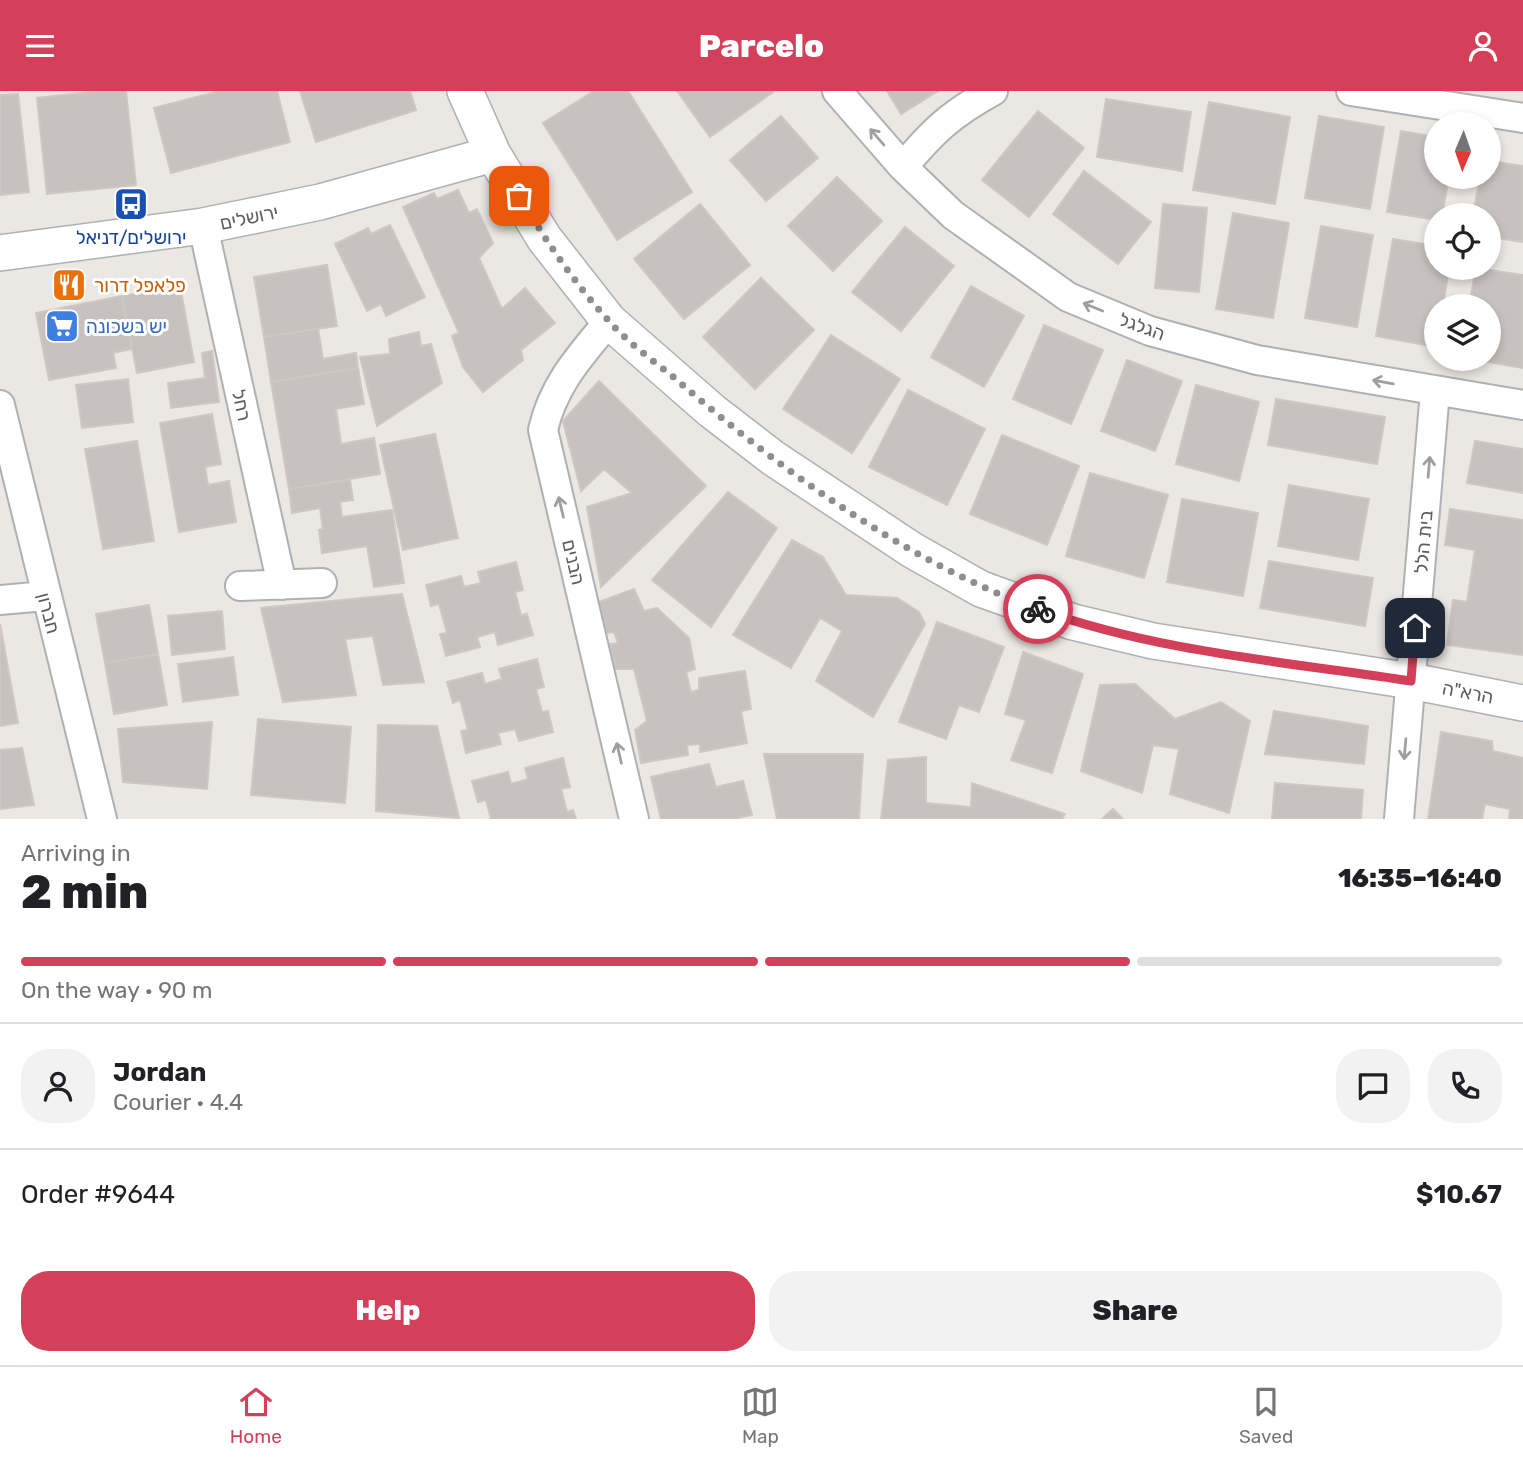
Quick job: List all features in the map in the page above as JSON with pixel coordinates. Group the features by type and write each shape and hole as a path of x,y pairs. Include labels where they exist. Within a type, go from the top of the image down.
{"street":[{"name":"הרא\"ה","path":"465,91 494,154 544,238 609,321 712,411 773,458 912,550 981,589 1073,622 1153,641 1411,681 1523,702"},
{"name":"הגלגל","path":"837,91 903,167 953,215 1068,297 1150,331 1257,361 1523,405"},
{"path":"903,167 935,128 993,91"},
{"path":"1351,91 1422,96 1523,118"},
{"name":"ירושלים","path":"0,253 203,226 320,202 494,154"},
{"name":"רחל","path":"203,226 282,585"},
{"name":"הבנים","path":"609,321 562,377 548,405 543,430 634,819"},
{"name":"בית הלל","path":"1399,819 1436,391"},
{"name":"חברון","path":"0,405 102,819"},
{"path":"240,586 322,583"},
{"path":"0,600 45,596"}],"building":[{"path":"99,91 126,91 136,185 47,194 37,98"},
{"path":"220,91 277,91 290,142 171,173 154,108"},
{"path":"300,91 410,91 416,110 316,142"},
{"path":"594,91 628,91 692,192 617,240 543,123"},
{"path":"677,91 772,91 773,92 710,137"},
{"path":"887,91 938,91 901,114"},
{"path":"18,94 29,192 0,195 0,95"},
{"path":"1106,99 1191,112 1182,171 1097,157"},
{"path":"1209,102 1290,117 1275,204 1193,190"},
{"path":"1038,111 1084,148 1029,217 982,180"},
{"path":"781,116 818,158 766,201 730,160"},
{"path":"1319,116 1384,127 1370,209 1305,198"},
{"path":"1401,131 1424,135 1424,189 1447,189 1444,203 1424,203 1424,218 1387,212"},
{"path":"1502,163 1523,166 1523,242 1501,239 1501,203 1475,203 1478,189 1502,189"},
{"path":"1084,171 1151,222 1118,264 1053,214"},
{"path":"837,177 882,221 833,271 788,226"},
{"path":"458,190 469,213 477,209 493,243 479,258 502,309 525,288 555,323 521,350 523,360 483,392 463,367 452,336 459,333 403,207 434,193 437,199"},
{"path":"700,204 750,265 684,319 634,259"},
{"path":"1163,204 1207,208 1199,292 1155,288"},
{"path":"1233,213 1289,223 1273,318 1216,309"},
{"path":"390,225 425,297 386,316 381,304 367,311 335,244 368,228 371,234"},
{"path":"1321,226 1373,235 1357,327 1305,318"},
{"path":"905,227 954,266 901,331 852,292"},
{"path":"1393,239 1424,244 1424,280 1447,280 1445,294 1424,294 1424,345 1376,336"},
{"path":"327,265 337,326 264,337 254,277"},
{"path":"1501,272 1523,275 1523,368 1501,364 1501,294 1471,294 1474,280 1501,280"},
{"path":"761,278 814,330 755,389 703,337"},
{"path":"180,286 194,362 137,373 122,296"},
{"path":"971,286 1024,316 984,387 931,357"},
{"path":"122,296 132,349 113,353 116,368 49,380 36,313"},
{"path":"1044,325 1103,350 1071,424 1013,399"},
{"path":"318,329 323,359 356,353 358,368 271,382 264,337"},
{"path":"419,332 421,346 431,344 442,383 377,426 360,357 390,354 389,339"},
{"path":"831,335 900,379 852,453 783,409"},
{"path":"212,351 219,402 171,408 168,383 205,378 202,353"},
{"path":"1127,360 1182,381 1155,451 1101,431"},
{"path":"358,368 364,404 336,409 341,444 374,438 380,474 289,489 271,382"},
{"path":"128,379 133,422 82,428 76,385"},
{"path":"599,381 706,486 601,587 587,507 632,493 604,469 581,491 563,421"},
{"path":"1196,385 1259,402 1239,481 1176,464"},
{"path":"908,390 985,429 947,505 869,467"},
{"path":"1276,399 1385,417 1377,464 1268,445"},
{"path":"212,414 221,464 205,467 208,485 229,481 236,522 179,532 160,423"},
{"path":"435,434 458,538 403,550 380,445"},
{"path":"1002,435 1079,466 1047,545 970,514"},
{"path":"137,441 154,541 103,549 85,449"},
{"path":"1475,441 1523,449 1523,493 1467,483"},
{"path":"1090,473 1168,495 1144,578 1066,556"},
{"path":"350,480 353,500 340,502 342,517 392,510 404,583 374,587 367,546 322,553 320,508 292,513 289,489"},
{"path":"1289,485 1369,499 1358,560 1278,546"},
{"path":"728,492 777,528 711,627 652,580"},
{"path":"1182,499 1258,513 1243,596 1167,582"},
{"path":"1450,509 1523,520 1523,655 1447,645 1453,600 1467,602 1475,550 1445,545"},
{"path":"792,540 823,557 846,595 897,598 919,612 925,624 873,717 816,681 842,631 820,618 791,668 733,635"},
{"path":"1269,561 1373,578 1365,626 1260,608"},
{"path":"516,562 523,590 515,592 521,615 527,614 533,635 498,645 495,632 477,637 480,647 446,656 440,634 447,633 439,604 431,606 426,585 461,576 464,587 481,583 478,572"},
{"path":"634,589 644,611 657,608 689,638 695,669 686,672 691,692 699,690 699,678 745,671 751,709 741,711 747,743 700,752 700,744 687,745 688,755 641,763 635,730 647,721 634,669 616,669 610,644 618,643 614,632 606,633 599,602"},
{"path":"402,594 424,682 383,685 373,636 345,639 356,695 283,702 261,608"},
{"path":"149,605 158,654 105,663 96,614"},
{"path":"222,611 225,649 172,655 168,616"},
{"path":"937,622 1004,647 979,712 959,705 946,739 899,722"},
{"path":"0,624 18,723 0,726"},
{"path":"1023,652 1083,674 1052,773 1011,760 1026,720 1005,714"},
{"path":"158,654 167,705 114,714 105,663"},
{"path":"233,657 238,695 183,702 178,664"},
{"path":"537,659 544,687 536,689 542,712 548,711 553,732 519,741 515,729 498,733 501,744 466,753 461,731 468,730 460,700 453,703 447,682 482,673 485,684 502,679 499,669"},
{"path":"1135,684 1175,719 1221,702 1250,721 1229,813 1170,794 1179,749 1153,745 1142,793 1081,771 1100,685"},
{"path":"1274,711 1368,726 1364,764 1265,754"},
{"path":"258,719 351,727 345,803 251,795"},
{"path":"212,722 207,789 123,782 118,729"},
{"path":"378,725 437,726 459,818 376,811"},
{"path":"1441,732 1492,741 1493,751 1523,758 1523,819 1509,819 1510,809 1485,804 1482,819 1428,819"},
{"path":"22,748 34,805 0,809 0,750"},
{"path":"764,754 863,754 859,819 777,819"},
{"path":"926,757 926,803 971,807 972,783 1065,814 1062,819 881,819 888,760"},
{"path":"563,758 570,787 561,789 567,812 573,810 576,819 491,819 486,800 478,802 472,781 508,772 511,784 528,779 525,768"},
{"path":"709,764 716,787 743,781 752,815 732,819 661,819 651,777"},
{"path":"1275,783 1363,790 1361,819 1272,819"},
{"path":"1113,809 1123,819 1102,819"}],"way so far":[{"path":"519,196 544,238 609,321 712,411 773,458 912,550 981,589 1038,609"}],"place":[{"name":"ירושלים/דניאל","path":"131,204"},
{"name":"פלאפל דרור","path":"69,285"},
{"name":"יש בשכונה","path":"62,326"}],"route":[{"path":"1038,609 1073,622 1153,641 1411,681 1415,628"}]}
